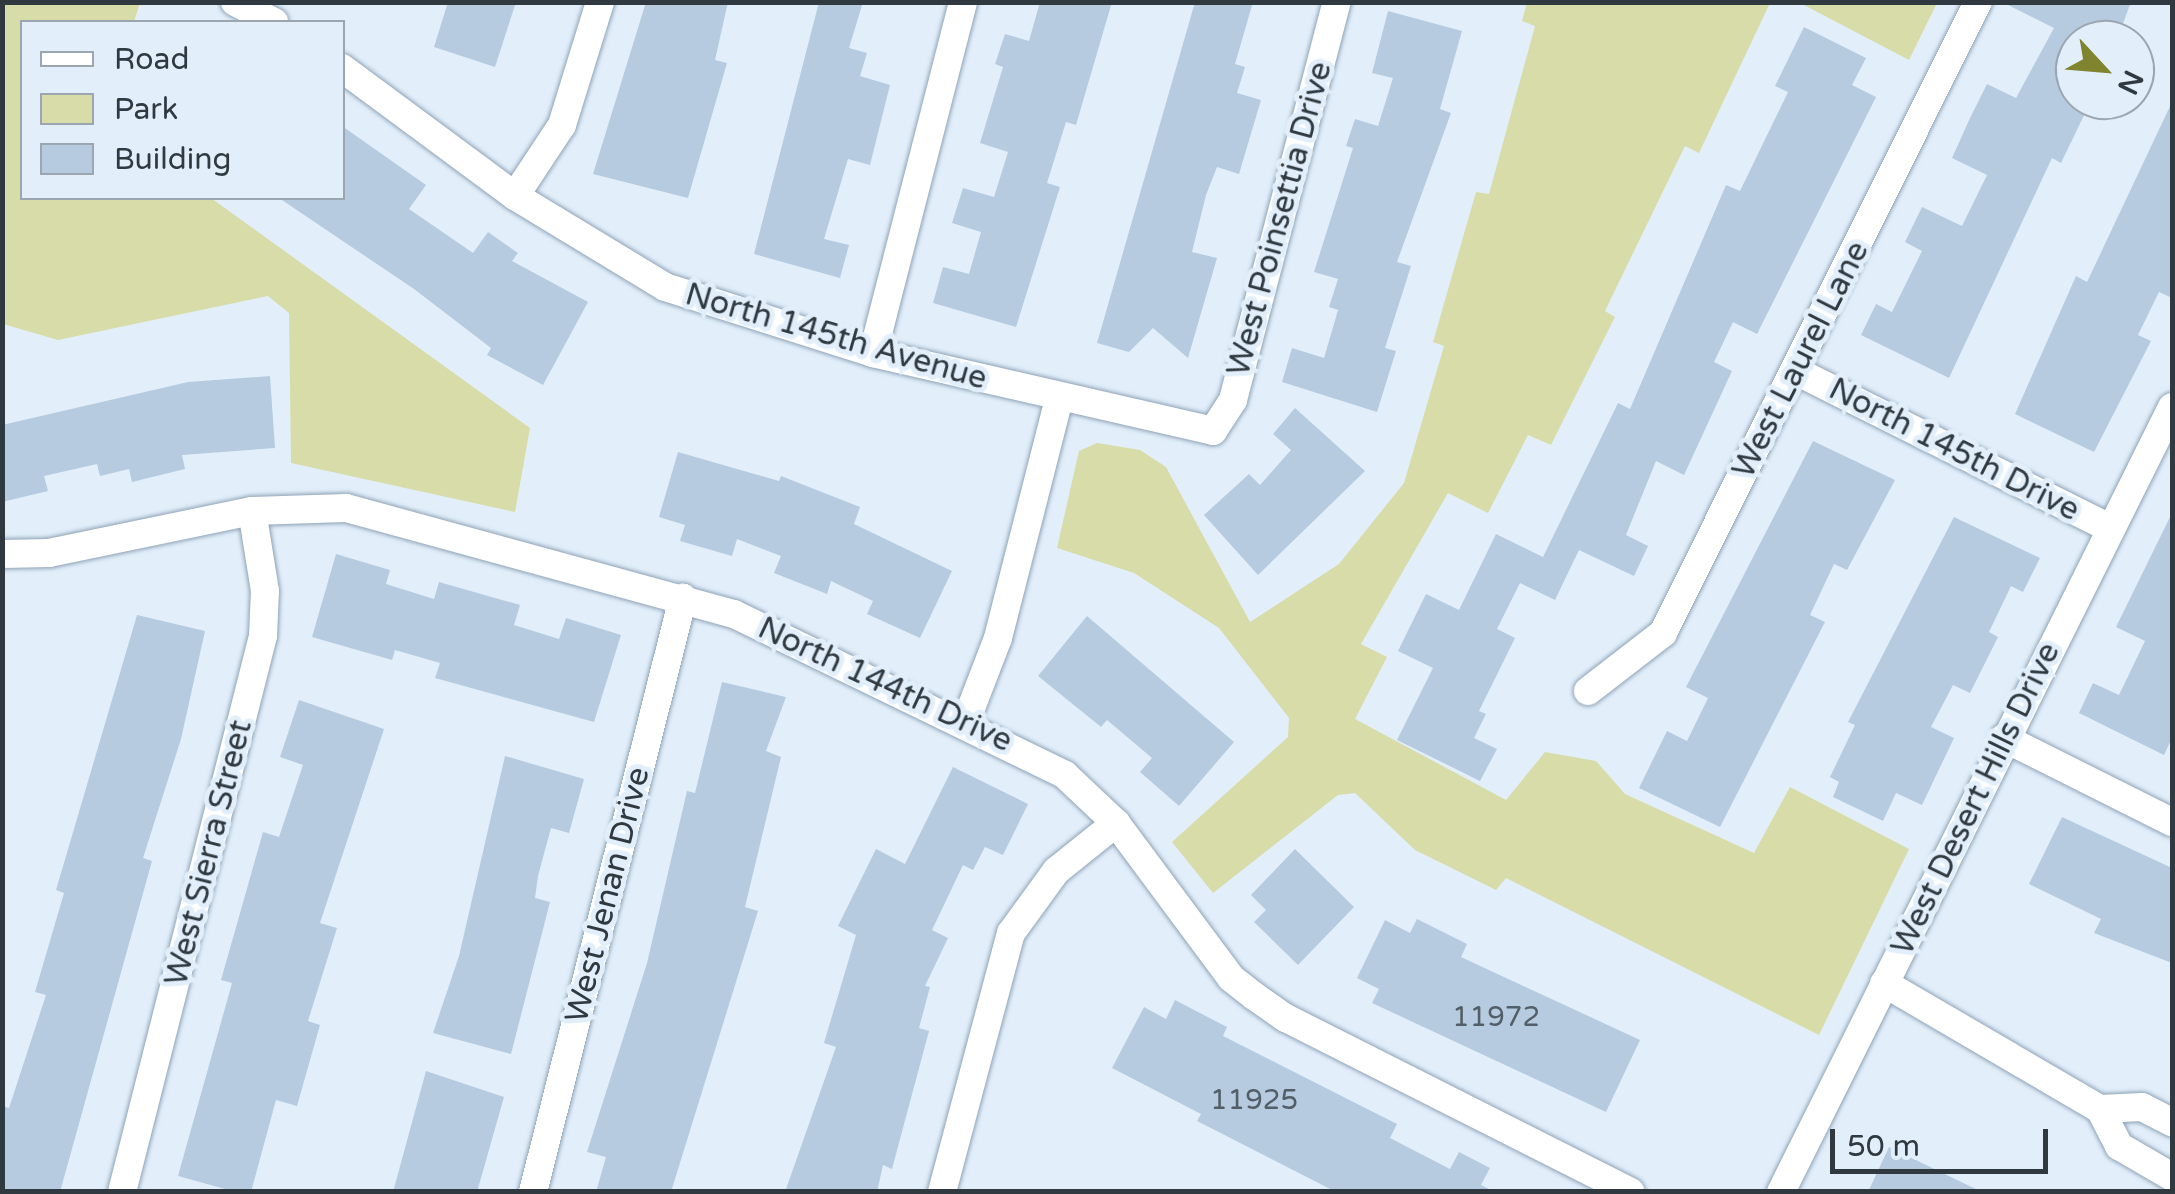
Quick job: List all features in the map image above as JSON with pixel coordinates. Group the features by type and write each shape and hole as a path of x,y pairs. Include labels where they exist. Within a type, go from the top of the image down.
{"street":[{"path":"235,2 270,20"},
{"path":"516,196 568,112 600,2"},
{"path":"874,353 963,2"},
{"name":"West Poinsettia Drive","path":"1212,431 1233,400 1337,2"},
{"name":"West Laurel Lane","path":"1588,691 1662,633 1978,2"},
{"name":"North 145th Avenue","path":"345,70 516,196 665,287 874,353 1212,431"},
{"name":"North 145th Drive","path":"1796,371 2112,529"},
{"path":"966,721 998,638 1060,399"},
{"name":"West Desert Hills Drive","path":"1781,1192 2172,407"},
{"name":"North 144th Drive","path":"2,554 50,552 252,511 346,508 682,598 776,632 966,721 1065,775 1116,823 1232,978 1270,1007 1631,1192"},
{"name":"West Sierra Street","path":"122,1192 262,636 265,591 252,511"},
{"name":"West Jenan Drive","path":"533,1192 682,598"},
{"path":"2004,738 2172,822"},
{"path":"942,1192 1011,934 1056,871 1116,823"},
{"path":"1884,984 2100,1109 2119,1146 2172,1177"},
{"path":"2100,1109 2142,1107 2172,1122"}],"green space":[{"path":"1527,2 1770,3 1699,153 1685,146 1605,311 1615,317 1551,445 1528,435 1488,513 1448,493 1361,644 1387,657 1355,719 1506,800 1545,752 1596,761 1625,794 1754,853 1790,787 1909,849 1819,1035 1506,878 1496,890 1415,850 1355,793 1338,795 1213,893 1172,842 1288,737 1289,718 1219,628 1134,573 1057,548 1079,451 1097,443 1140,450 1166,467 1250,622 1339,564 1404,483 1444,346 1433,342 1476,192 1489,194 1535,26 1522,21"},
{"path":"2,3 140,3 135,20 20,20 20,200 214,200 530,428 515,512 291,463 289,313 268,296 58,340 3,324"},
{"path":"1800,3 1937,3 1909,60"}],"building":[{"path":"448,2 516,2 495,67 434,47"},
{"path":"646,2 728,2 715,60 727,63 688,198 593,174"},
{"path":"819,2 863,2 849,48 867,53 860,76 890,85 870,165 848,159 824,239 849,245 840,278 754,254"},
{"path":"1040,2 1112,2 1076,125 1066,122 1047,183 1060,187 1016,327 933,303 943,267 969,274 981,232 952,223 963,188 994,197 1008,152 980,143 1003,67 995,64 1005,34 1029,41"},
{"path":"1195,2 1253,2 1235,64 1245,67 1237,93 1261,100 1239,174 1217,167 1206,195 1192,252 1217,258 1188,358 1153,328 1129,352 1097,343"},
{"path":"2002,2 2131,2 2124,20 2055,20 2055,120 2082,120 2061,163 2052,158 1949,378 1861,335 1876,304 1892,312 1922,251 1905,242 1922,207 1962,226 1987,175 1952,158 1970,118 1987,84 2016,98 2054,28"},
{"path":"1388,11 1462,31 1440,109 1451,113 1397,262 1411,266 1385,348 1396,351 1377,412 1282,382 1292,348 1324,358 1338,310 1329,307 1338,279 1314,272 1353,148 1346,146 1355,119 1378,126 1393,78 1372,73"},
{"path":"1804,27 1866,58 1852,85 1876,97 1757,334 1733,322 1714,362 1732,371 1684,475 1656,461 1626,535 1648,546 1634,576 1579,550 1555,600 1520,583 1497,629 1515,638 1479,711 1486,714 1474,738 1497,749 1480,781 1397,740 1433,668 1398,651 1426,594 1459,610 1496,534 1543,557 1618,403 1630,409 1726,185 1740,191 1788,92 1775,86"},
{"path":"2172,102 2172,298 2159,292 2138,335 2151,341 2094,452 2015,414 2076,276 2087,282"},
{"path":"345,128 426,185 409,209 473,253 488,232 518,253 512,261 588,302 543,385 487,355 491,348 414,289 282,200 345,200"},
{"path":"270,376 275,448 182,455 185,469 132,482 129,469 100,476 97,464 44,476 48,491 2,502 2,425 188,382"},
{"path":"1295,408 1365,471 1258,575 1204,515 1249,474 1260,485 1291,450 1273,434"},
{"path":"1813,441 1895,480 1847,570 1834,564 1810,615 1825,622 1720,827 1639,788 1667,731 1687,741 1708,698 1686,687"},
{"path":"678,452 779,481 781,476 860,507 854,524 952,571 920,638 867,614 873,601 831,581 827,594 774,573 781,556 737,539 732,556 680,541 685,525 659,517"},
{"path":"2172,513 2172,738 2164,755 2079,713 2093,683 2119,695 2145,641 2116,627"},
{"path":"1954,517 2040,558 2023,592 2011,586 1989,632 1998,637 1970,693 1953,685 1931,727 1954,738 1922,805 1896,793 1883,821 1833,797 1839,782 1830,777 1855,725 1848,722"},
{"path":"336,554 390,570 386,584 434,599 439,582 520,605 514,625 559,639 566,618 621,635 594,722 435,678 440,663 395,650 392,660 312,637"},
{"path":"137,615 205,631 181,739 143,858 152,861 60,1192 2,1192 2,1106 9,1108 46,995 35,992 64,893 56,890"},
{"path":"1087,616 1234,742 1179,806 1140,772 1152,758 1107,720 1101,727 1038,676"},
{"path":"722,682 786,697 766,751 781,757 745,907 758,911 671,1192 596,1192 606,1157 587,1152 647,963 687,791 695,793"},
{"path":"299,700 384,729 320,923 337,928 308,1021 320,1025 297,1106 276,1100 251,1192 236,1192 178,1176 232,983 221,980 263,832 279,837 303,765 280,757"},
{"path":"505,756 584,779 569,833 551,828 538,876 535,898 550,902 511,1054 433,1033 459,956"},
{"path":"953,767 1028,804 1003,855 985,847 973,870 963,865 932,930 948,938 925,986 930,987 919,1028 929,1031 892,1169 883,1165 877,1192 785,1192 836,1047 824,1043 856,935 838,926 876,849 905,864"},
{"path":"2062,817 2172,868 2172,963 2094,933 2101,919 2029,884"},
{"path":"1295,849 1354,907 1298,965 1254,922 1266,910 1251,895"},
{"path":"1417,919 1467,944 1461,957 1640,1040 1606,1112 1372,1003 1379,989 1357,978 1385,920 1410,933"},
{"path":"1175,1000 1227,1027 1223,1036 1397,1124 1390,1138 1450,1169 1459,1152 1490,1168 1481,1185 1495,1192 1336,1192 1197,1121 1201,1114 1112,1068 1144,1007 1166,1019"},
{"path":"426,1071 504,1097 477,1192 393,1192"},
{"path":"1889,1147 1982,1192 1868,1192"}]}
